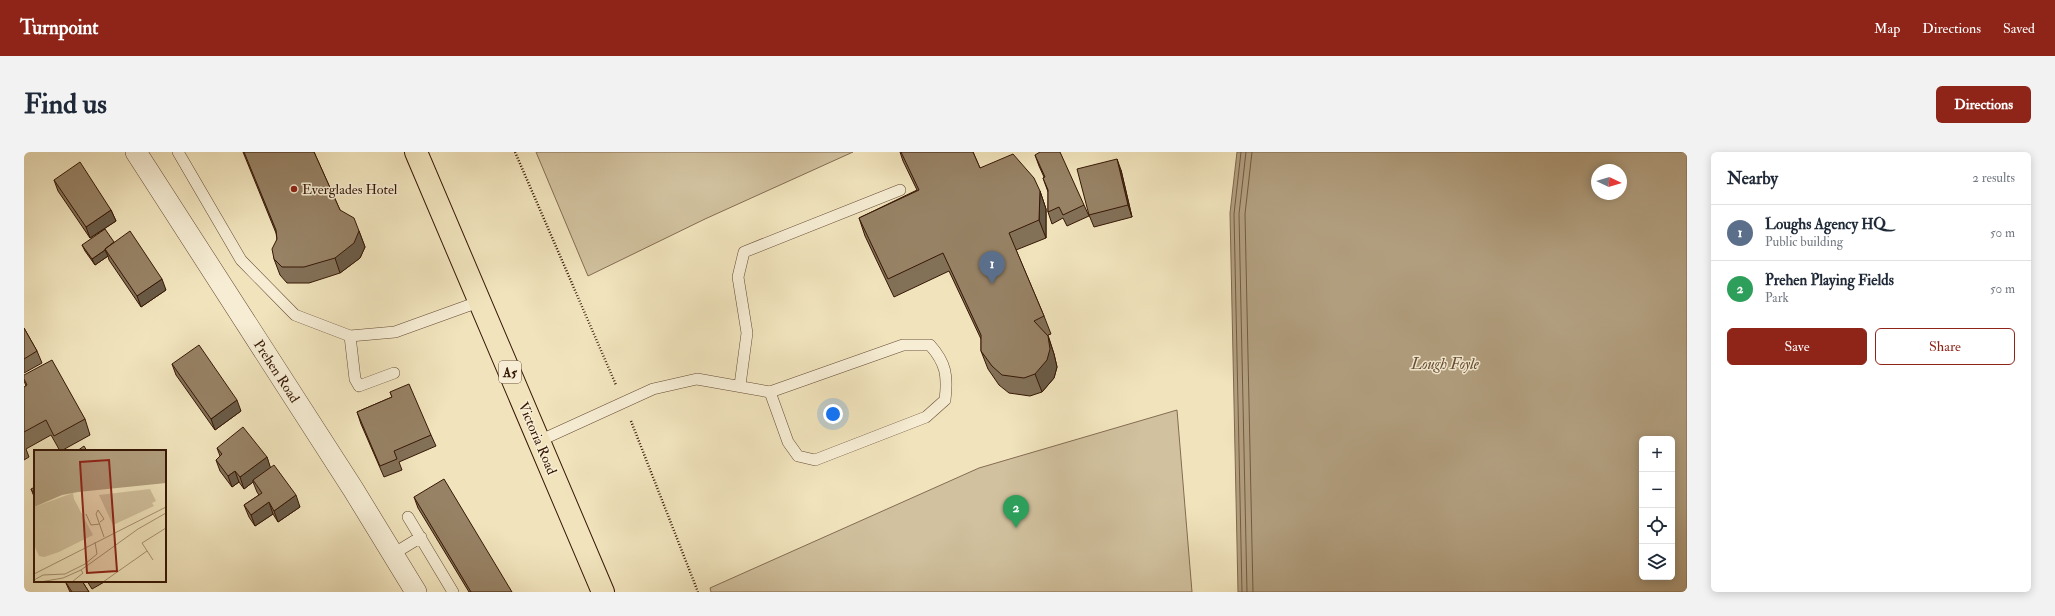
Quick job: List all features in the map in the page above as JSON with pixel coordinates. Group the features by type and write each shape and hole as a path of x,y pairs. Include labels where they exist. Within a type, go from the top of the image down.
{"highway":[{"name":"Victoria Road","path":"416,152 603,592"}],"street":[{"name":"Prehen Road","path":"136,152 344,476 416,592"}],"lane":[{"path":"178,152 241,260 295,315 350,336 395,332 480,301"},
{"path":"740,385 747,333 738,278 744,252 900,190"},
{"path":"350,336 355,379 359,386 394,373"},
{"path":"539,441 652,389 697,379 740,385 770,392 903,345 930,345 941,357 947,381 945,400 926,417 815,460 798,456 788,442 770,392"},
{"path":"408,517 453,592"},
{"path":"393,554 420,538"}],"path":[{"path":"515,152 623,402 698,592"}],"shaded area":[{"path":"536,152 853,152 705,219 588,276"},
{"path":"1177,410 1192,592 711,592 710,588 979,468"}],"water":[{"name":"Lough Foyle","path":"1237,152 1687,152 1687,592 1238,592 1230,213"}],"building":[{"name":"Everglades Hotel","path":"244,152 314,152 340,210 354,218 359,231 354,243 335,258 304,267 282,267 274,259 272,249 277,239 276,230"},
{"path":"901,152 973,152 980,168 1013,154 1034,178 1040,191 1039,220 1009,233 1044,316 1034,321 1048,336 1050,349 1047,360 1035,374 1024,378 1002,375 992,366 981,351 981,335 943,253 888,279 859,218 919,190"},
{"path":"1040,152 1060,152 1084,205 1063,215 1059,207 1048,212 1048,190 1043,178 1045,177 1035,155"},
{"path":"1117,159 1128,205 1089,215 1077,169"},
{"path":"80,162 111,210 86,227 54,180"},
{"path":"105,229 114,242 92,259 82,245"},
{"path":"130,231 162,279 137,296 105,249"},
{"path":"24,328 37,351 24,359"},
{"path":"199,345 237,400 211,419 172,364"},
{"path":"52,360 85,419 54,436 46,420 24,432 24,387 27,385 24,375"},
{"path":"409,384 431,435 394,451 397,459 380,466 357,412 392,397 390,392"},
{"path":"243,427 267,457 240,477 235,471 228,476 216,460 222,454 217,448"},
{"path":"84,446 86,450 78,450"},
{"path":"274,465 296,495 274,511 269,502 251,515 244,505 262,493 253,480"},
{"path":"444,479 512,592 471,592 414,497"},
{"path":"66,582 83,582 89,592 72,592"}],"place":[{"name":"Everglades Hotel","path":"294,189"},
{"name":"Loughs Agency HQ","path":"992,284"},
{"name":"Prehen Playing Fields","path":"1016,528"}]}
